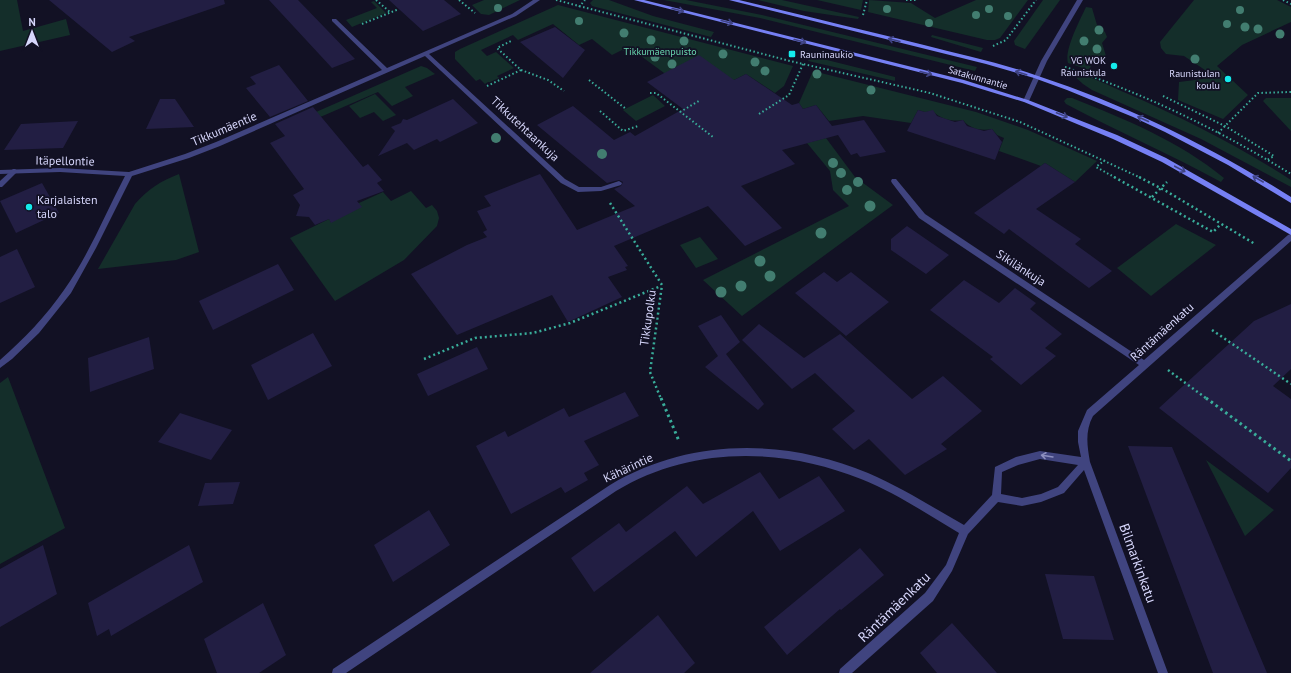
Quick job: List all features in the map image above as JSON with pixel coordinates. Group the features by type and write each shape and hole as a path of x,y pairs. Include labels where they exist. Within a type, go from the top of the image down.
{"main road":[{"name":"Satakunnantie","path":"637,0 956,80 1026,101 1115,137 1164,160 1291,232"},
{"name":"Satakunnantie","path":"732,0 986,62 1037,78 1112,106 1166,130 1215,155 1291,200"}],"street":[{"name":"Tikkumäentie","path":"129,174 187,156 514,15 537,0"},
{"path":"1026,101 1044,61 1080,0"},
{"path":"334,20 386,71"},
{"name":"Tikkutehtaankuja","path":"426,54 563,181 578,190 601,189 619,182"},
{"name":"Itäpellontie","path":"0,172 60,170 129,174"},
{"path":"0,185 15,171"},
{"path":"0,365 44,323 67,292 87,258 129,174"},
{"name":"Sikilänkuja","path":"894,181 922,216 1145,365"},
{"name":"Räntämäenkatu","path":"1086,462 1082,442 1083,425 1090,413 1291,236"},
{"name":"Kähärintie","path":"337,673 613,488 646,471 687,459 717,453 754,451 783,453 812,458 864,476 965,531"},
{"path":"1040,455 1086,462 1061,490 1054,493 1022,502 996,496 998,470 1016,461 1040,455"},
{"name":"Bilmarkinkatu","path":"1086,462 1163,673"},
{"name":"Räntämäenkatu","path":"844,673 929,597 949,568 965,531 996,496"}],"path":[{"path":"376,0 390,12"},
{"path":"459,0 477,15"},
{"path":"556,0 790,61 930,93 969,104 1020,122 1105,160 1166,191 1270,253"},
{"path":"579,7 584,0"},
{"path":"863,15 867,0"},
{"path":"906,0 918,0"},
{"path":"993,46 1006,40 1036,0"},
{"path":"1283,0 1291,4"},
{"path":"346,31 399,9"},
{"path":"511,41 497,48 521,70 548,80 564,91"},
{"path":"790,61 792,54"},
{"path":"759,114 788,95 803,64"},
{"path":"481,89 521,70"},
{"path":"589,80 626,109"},
{"path":"1233,118 1258,93 1291,92"},
{"path":"650,93 656,93 713,137"},
{"path":"1163,96 1225,126 1274,156 1267,160"},
{"path":"680,112 699,101"},
{"path":"600,111 623,131 638,126"},
{"path":"1105,160 1096,167 1213,232 1221,224"},
{"name":"Tikkupolku","path":"601,189 662,286 650,372 687,459"},
{"path":"424,358 475,338 533,332 570,324 662,286"},
{"path":"1224,338 1291,384"},
{"path":"1179,378 1291,462"}],"green space":[{"path":"0,0 17,0 23,31 66,19 70,35 0,51"},
{"path":"484,0 520,0 489,15 481,14 472,5"},
{"path":"593,0 609,0 653,16 714,32 711,37 592,6 590,3"},
{"path":"664,0 686,0 762,15 977,67 975,71 760,18"},
{"path":"758,0 782,0 859,17 858,19 804,11"},
{"path":"817,0 863,0 861,10"},
{"path":"869,0 911,3 935,18 976,0 1028,0 1000,38 995,40 987,40 868,12"},
{"path":"1043,0 1060,0 1025,49 1015,45 1014,41"},
{"path":"1194,0 1277,0 1291,7 1291,22 1242,45 1217,66 1248,95 1223,119 1178,100 1179,82 1203,79 1205,70 1184,56 1166,54 1161,48 1160,42"},
{"path":"374,1 386,13 352,27 346,20 377,8 371,2"},
{"name":"Tikkumäenpuisto","path":"558,5 793,66 784,86 775,93 746,74 734,80 671,78 634,51 628,54 622,50 612,55 592,39 579,45 553,24 518,40 513,35 481,50 487,56 496,52 514,68 497,76 499,78 485,84 480,79 476,81 455,59 455,52 460,49"},
{"path":"1086,7 1092,8 1097,25 1105,32 1107,37 1102,43 1106,56 1094,57 1089,66 1091,66 1089,70 1068,63 1067,57 1073,35"},
{"path":"932,35 983,48 981,52 931,37"},
{"path":"811,56 895,77 895,81 808,61"},
{"path":"421,66 427,68 435,74 405,87 413,96 392,106 378,92 288,131 284,126"},
{"path":"813,71 976,112 1028,130 1097,161 1075,182 1045,163 1041,166 999,151 1004,138 997,135 992,129 976,129 963,120 955,121 946,119 933,111 925,112 918,110 911,123 863,116 829,121 816,105 803,109 799,103"},
{"path":"1071,73 1099,81 1169,112 1210,133 1291,180 1291,187 1201,139 1092,90"},
{"path":"375,94 396,115 383,121 374,112 360,118 349,106"},
{"path":"653,95 665,106 636,121 623,110"},
{"path":"1067,98 1072,98 1092,106 1151,132 1189,153 1224,178 1221,182 1085,114 1066,104 1064,101"},
{"path":"1266,98 1291,98 1291,131 1263,101"},
{"path":"826,138 855,177 893,205 742,316 703,280 849,206 833,190 830,171 807,143"},
{"path":"179,174 199,252 176,260 98,269 135,204 155,186"},
{"path":"411,191 426,208 432,205 437,211 439,218 437,226 404,260 335,301 290,238 329,219 331,222 359,203 383,192 391,201"},
{"path":"1176,224 1216,245 1151,296 1117,268"},
{"path":"700,237 718,259 696,268 680,245"},
{"path":"8,377 65,528 0,564 0,383"},
{"path":"1206,460 1274,510 1245,536"}],"building":[{"path":"49,0 224,0 225,4 129,37 135,41 112,52"},
{"path":"269,0 298,0 355,59 332,68"},
{"path":"389,0 444,0 461,14 423,31"},
{"path":"555,27 585,50 563,78 520,42"},
{"path":"699,55 734,80 746,74 792,105 799,103 803,109 816,105 832,126 864,120 886,152 860,157 857,153 851,155 838,135 782,150 795,164 741,186 782,228 745,246 708,206 614,246 628,266 625,267 627,270 608,277 622,297 568,322 552,295 457,335 411,274 467,245 487,237 483,232 487,230 477,211 491,206 484,196 540,174 577,230 635,206 614,189 621,186 623,182 619,180 607,183 537,125 573,106 614,140 630,132 635,136 683,109 647,82"},
{"path":"279,65 308,101 270,117 246,88 256,84 250,77"},
{"path":"160,99 175,99 194,127 146,129"},
{"path":"453,99 478,123 440,142 437,139 414,150 407,143 378,156 395,131 391,127 401,123 403,119 407,120"},
{"path":"313,107 363,167 368,164 382,180 377,183 384,191 357,201 362,207 331,223 329,219 315,225 309,217 296,216 300,205 293,195 304,189 270,143 285,136 275,124"},
{"path":"918,110 925,112 933,110 937,116 955,122 963,120 967,126 984,131 992,129 1002,142 995,160 907,131"},
{"path":"78,121 63,148 4,150 21,124"},
{"path":"1045,163 1075,182 1036,209 1081,239 1075,244 1112,271 1089,288 1009,229 1004,234 974,213"},
{"name":"Karjalaisten talo","path":"42,183 59,213 16,233 0,201"},
{"path":"907,226 949,255 926,274 891,250 891,239"},
{"path":"17,249 35,287 0,303 0,257"},
{"path":"278,264 294,290 213,330 199,301"},
{"path":"824,272 837,282 851,272 889,302 846,336 795,293"},
{"path":"964,280 999,303 1015,288 1036,303 1030,309 1062,334 1045,348 1056,356 1021,385 990,359 993,357 930,310"},
{"path":"1291,304 1291,369 1273,386 1291,399 1291,468 1268,493 1159,408 1254,321"},
{"path":"721,315 740,342 726,354 764,404 758,410 705,367 718,356 698,326"},
{"path":"759,324 804,358 840,334 912,399 943,376 982,411 941,444 947,449 905,475 869,439 854,450 832,429 855,411 815,373 792,389 742,340"},
{"path":"313,333 332,366 268,400 251,365"},
{"path":"149,337 154,369 90,392 88,358"},
{"path":"477,347 488,369 428,396 417,374"},
{"path":"625,392 639,416 584,441 599,465 584,473 588,480 565,493 561,487 511,514 476,446 505,431 508,437 564,408 569,417"},
{"path":"180,413 232,430 211,460 158,442"},
{"path":"1128,446 1172,447 1267,673 1213,673"},
{"path":"760,472 779,499 819,476 845,511 780,551 753,511 696,557 675,531 594,592 571,558 619,523 626,532 687,486 703,504"},
{"path":"240,482 233,504 198,506 205,483"},
{"path":"429,510 450,545 393,582 374,545"},
{"path":"43,545 57,594 0,627 0,569"},
{"path":"189,545 203,582 111,636 109,629 97,636 88,603"},
{"path":"860,548 884,575 841,610 840,609 787,655 764,627"},
{"path":"1045,574 1094,576 1114,640 1063,639"},
{"path":"263,603 286,655 259,673 217,673 204,639"},
{"path":"658,615 695,663 684,673 590,673"},
{"path":"952,623 997,673 937,673 920,653"}],"place":[{"name":"Rauninaukio","path":"792,54"},
{"name":"VG WOK Raunistula","path":"1114,66"},
{"name":"Raunistulan koulu","path":"1228,79"},
{"name":"Karjalaisten talo","path":"29,207"}]}
